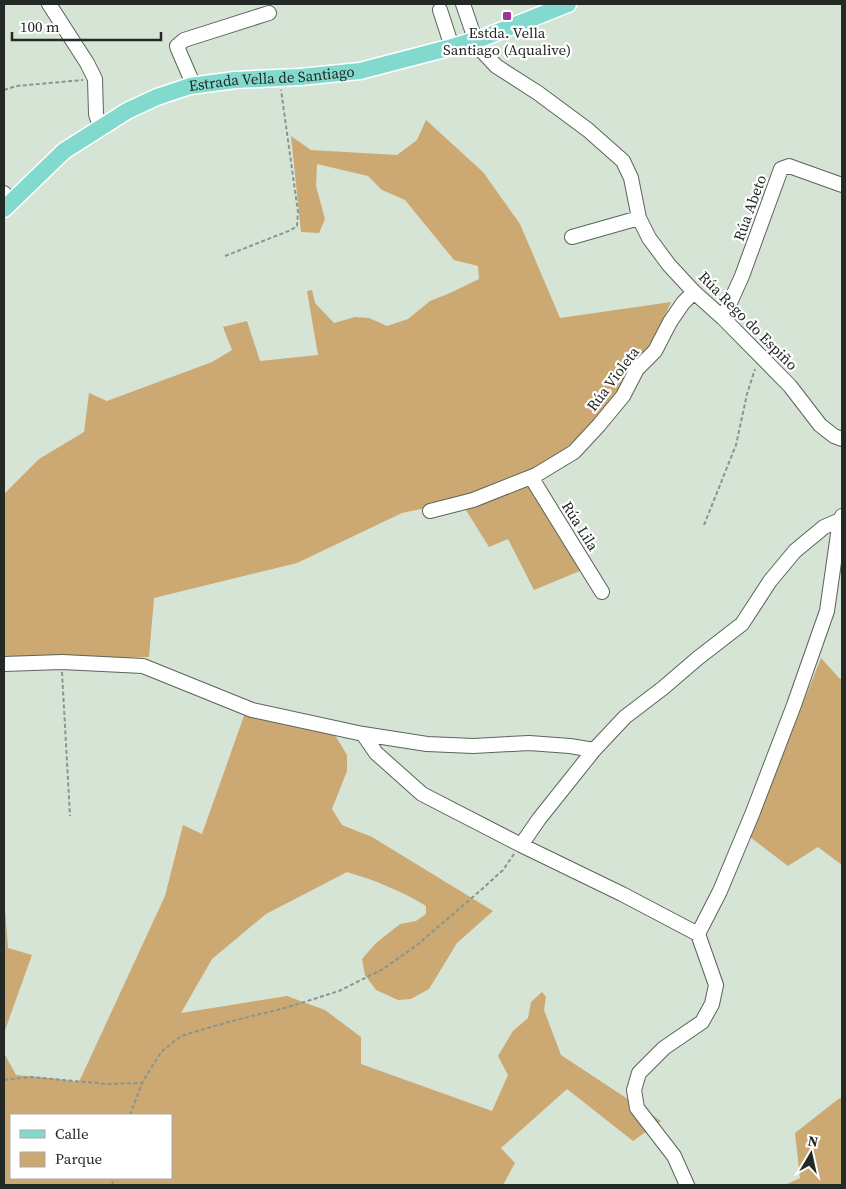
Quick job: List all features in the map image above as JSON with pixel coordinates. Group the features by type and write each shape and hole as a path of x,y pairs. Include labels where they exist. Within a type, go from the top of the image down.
{"main road":[{"name":"Estrada Vella de Santiago","path":"6,201 64,151 102,126 157,97 194,86 234,80 360,71 476,40 568,4"}],"street":[{"path":"49,4 87,63 95,79 96,114 102,126"},
{"name":"Rúa Rego do Espiño","path":"463,4 476,40 483,52 496,66 545,98 588,130 623,161 632,178 639,218 649,238 669,265 790,386 820,425 834,436 842,439"},
{"path":"440,10 452,47"},
{"path":"194,86 177,46 184,40 269,13"},
{"name":"Rúa Abeto","path":"723,318 742,276 781,169 789,166 842,185"},
{"path":"572,237 639,218"},
{"name":"Rúa Violeta","path":"430,511 473,500 536,475 574,452 623,396 637,369 655,351 670,322 694,292"},
{"name":"Rúa Lila","path":"531,477 602,592"},
{"path":"521,845 539,819 594,750 625,716 742,624 770,582 795,551 824,527 841,518"},
{"path":"698,934 720,891 753,812 827,610 841,518"},
{"path":"4,664 62,662 143,666 252,710 363,734 427,744 473,746 529,743 594,750"},
{"path":"363,734 376,753 422,794 698,934 716,985 712,1004 702,1022 664,1048 639,1073 634,1090 637,1108 674,1156 687,1185"}],"path":[{"path":"4,90 16,86 82,80 93,76"},
{"path":"225,256 297,226 298,212 279,78"},
{"path":"704,525 736,444 747,394 760,355"},
{"path":"62,662 70,816"},
{"path":"130,1114 142,1083 161,1052 181,1036 285,1008 339,991 383,969 417,945 481,890 503,870 521,845"},
{"path":"4,1080 32,1077 107,1084 142,1083"}],"green space":[{"path":"426,120 483,172 520,224 560,318 671,302 653,344 632,366 607,408 571,444 531,474 587,568 534,590 508,539 489,547 464,507 440,505 402,513 297,563 154,598 149,657 4,661 4,494 39,459 84,432 89,393 107,401 212,362 232,350 223,327 247,321 260,361 318,355 307,291 312,290 315,303 334,323 355,317 369,318 387,326 408,319 430,301 479,279 478,266 454,260 405,200 382,190 368,176 317,164 316,186 325,219 319,233 301,232 291,136 311,150 397,155 417,140"},
{"path":"821,658 840,679 842,678 842,865 818,847 788,866 750,837"},
{"path":"245,713 335,735 347,755 347,771 332,809 342,825 372,837 493,911 457,943 429,989 411,999 398,1000 376,990 365,975 362,959 376,943 400,924 416,921 426,914 426,906 388,886 347,872 266,914 212,959 181,1013 287,996 325,1010 361,1037 361,1064 492,1111 508,1075 498,1056 513,1031 528,1018 531,1002 542,992 546,997 544,1010 561,1055 661,1121 633,1141 567,1089 501,1148 515,1163 503,1185 4,1185 4,1053 16,1075 79,1082 165,896 183,825 202,834"},
{"path":"4,896 8,948 32,955 4,1033"},
{"path":"842,1097 842,1185 785,1185 800,1178 795,1133"}],"place":[{"name":"Estda. Vella Santiago (Aqualive)","path":"507,16"}]}
